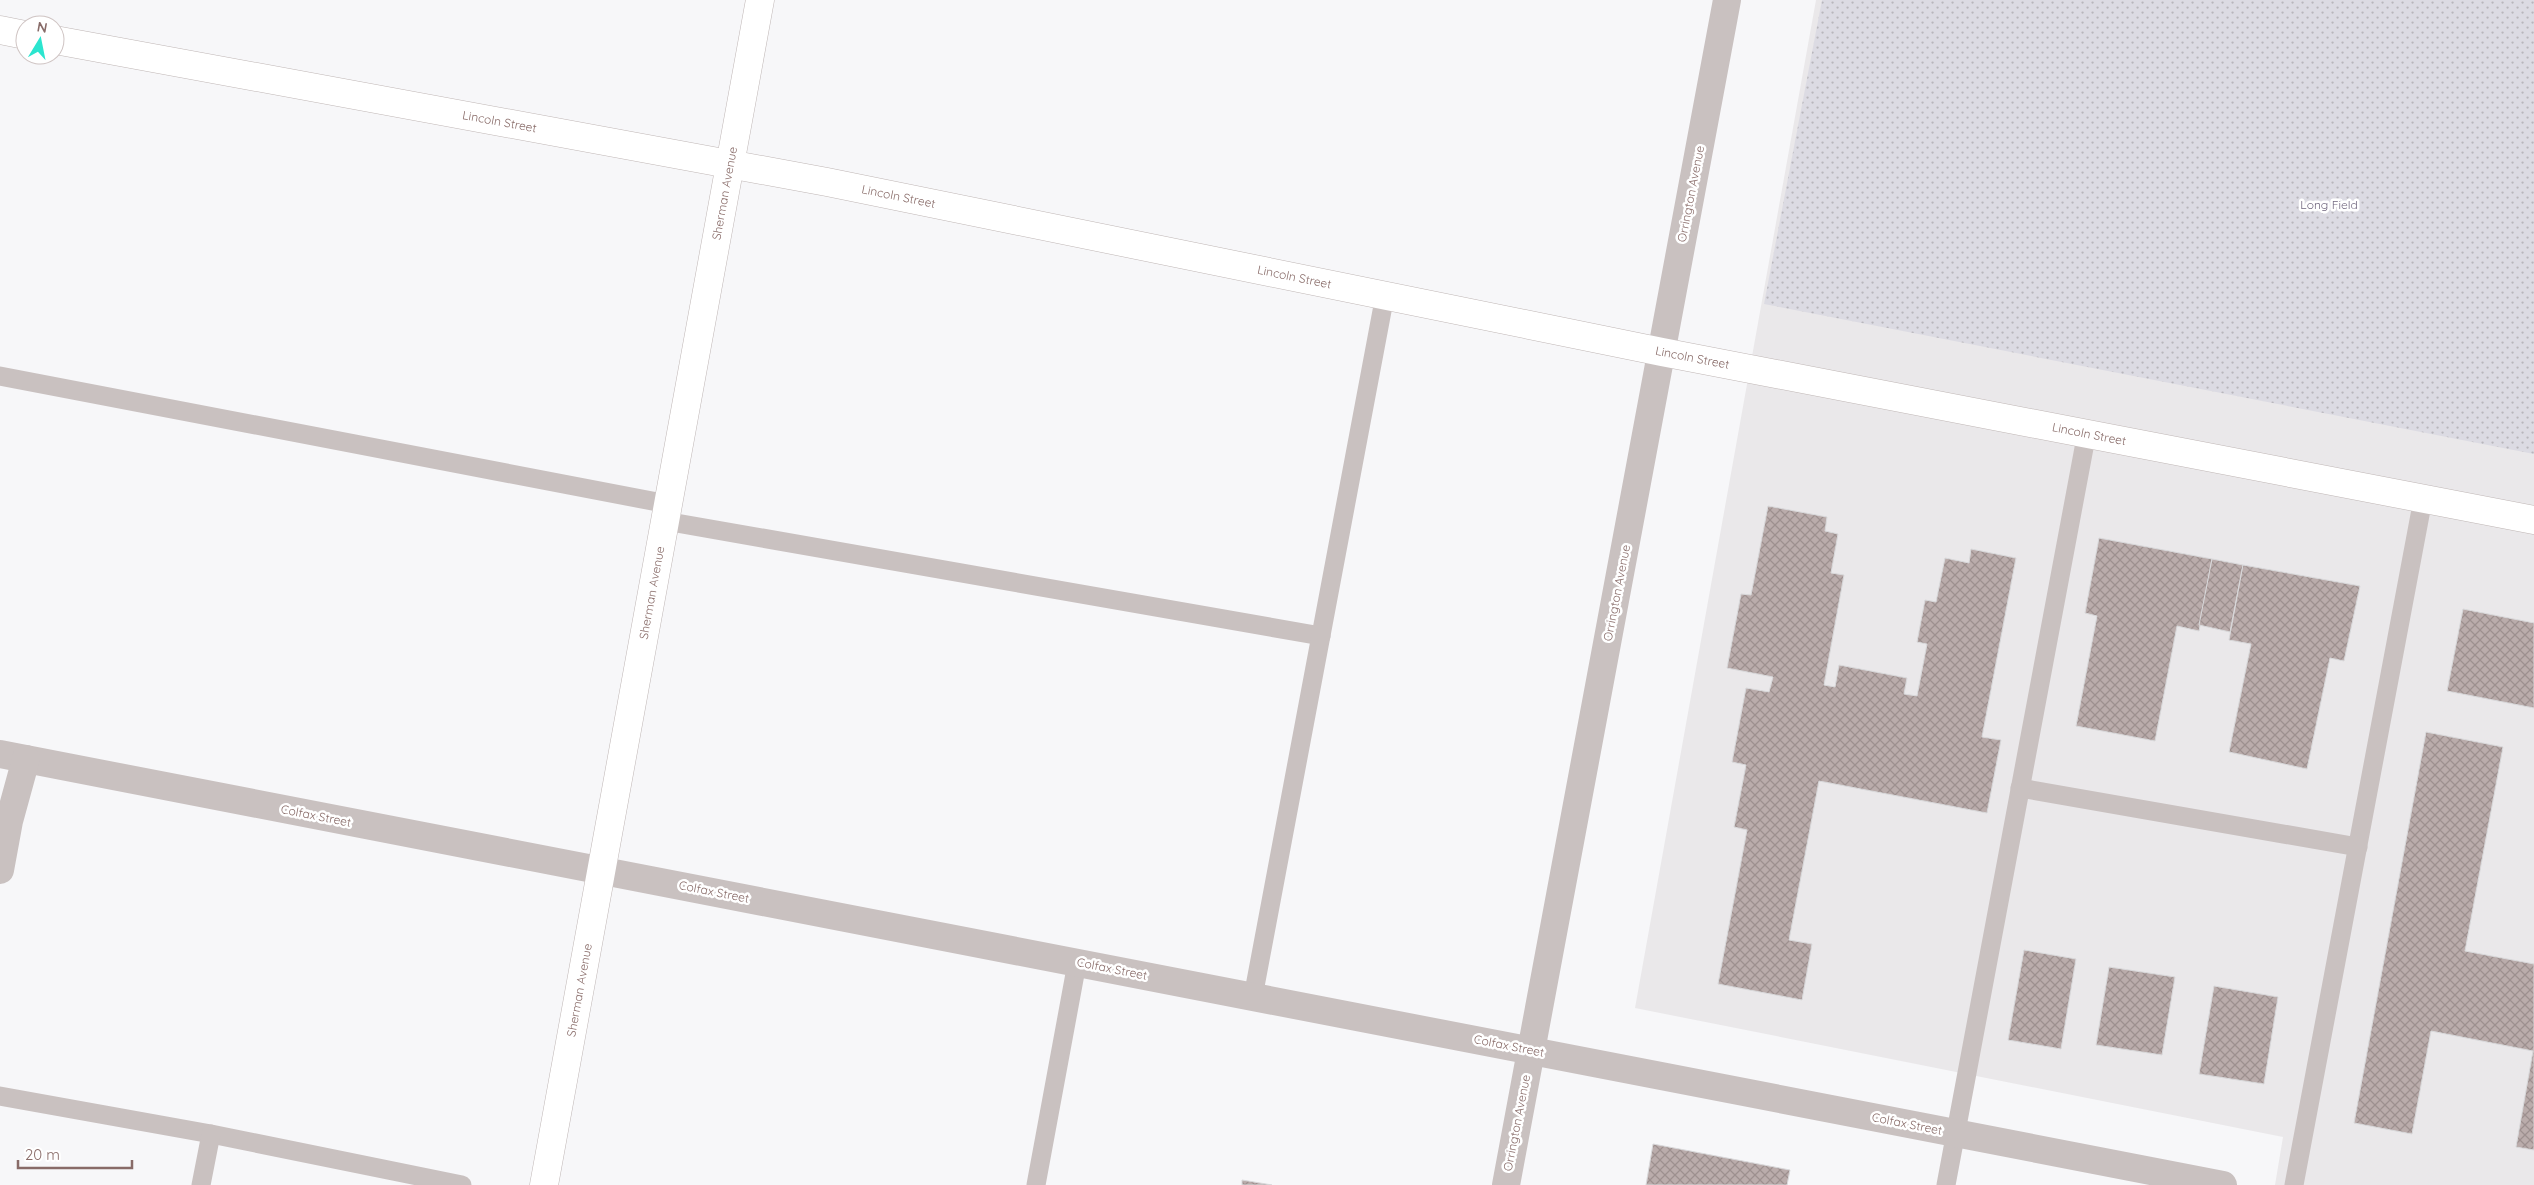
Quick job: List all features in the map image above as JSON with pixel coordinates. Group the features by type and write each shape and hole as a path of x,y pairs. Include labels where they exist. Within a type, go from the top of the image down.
{"street":[{"name":"Sherman Avenue","path":"544,1185 760,0"},
{"name":"Orrington Avenue","path":"1506,1185 1727,0"},
{"path":"0,30 15,33"},
{"name":"Lincoln Street","path":"65,42 730,164 1662,352 2087,432 2534,520"},
{"name":"Colfax Street","path":"0,754 2223,1185"},
{"path":"0,870 9,821 26,759"}],"lane":[{"path":"1253,997 1385,295"},
{"path":"0,376 667,513 1321,636"},
{"path":"1946,1185 2087,432"},
{"path":"2294,1185 2424,499"},
{"path":"2020,788 2358,847"},
{"path":"1036,1185 1077,963"},
{"path":"0,1096 211,1134 462,1185"},
{"path":"201,1185 211,1134"}],"shaded area":[{"path":"1816,0 2534,0 2534,1185 2275,1185 2283,1137 1635,1008"}],"green space":[{"name":"Long Field","path":"1822,0 2534,0 2534,454 1764,304"}],"building":[{"path":"1768,506 1827,517 1825,531 1838,534 1831,573 1844,575 1824,685 1835,687 1839,665 1907,678 1904,694 1917,696 1927,644 1917,642 1925,600 1936,602 1945,558 1969,563 1971,549 2016,558 1982,737 2001,740 1987,813 1819,781 1789,940 1812,944 1802,1000 1718,984 1747,830 1734,827 1746,765 1732,762 1746,688 1769,692 1773,677 1727,668 1741,594 1751,595"},
{"path":"2099,538 2212,559 2199,631 2177,626 2155,741 2076,726 2097,616 2085,613"},
{"path":"2212,559 2243,565 2230,632 2199,625"},
{"path":"2243,565 2360,586 2344,661 2330,658 2307,769 2229,752 2251,644 2229,640"},
{"path":"2463,609 2534,623 2534,708 2447,691"},
{"path":"2426,732 2503,747 2465,951 2534,964 2534,1150 2516,1147 2533,1051 2431,1031 2412,1134 2354,1123"},
{"path":"2024,950 2076,959 2061,1049 2008,1040"},
{"path":"2109,967 2175,977 2162,1055 2096,1045"},
{"path":"2214,986 2278,997 2264,1084 2199,1074"},
{"path":"1653,1144 1790,1170 1787,1185 1646,1185"},
{"path":"1242,1180 1272,1185 1242,1185"}]}
